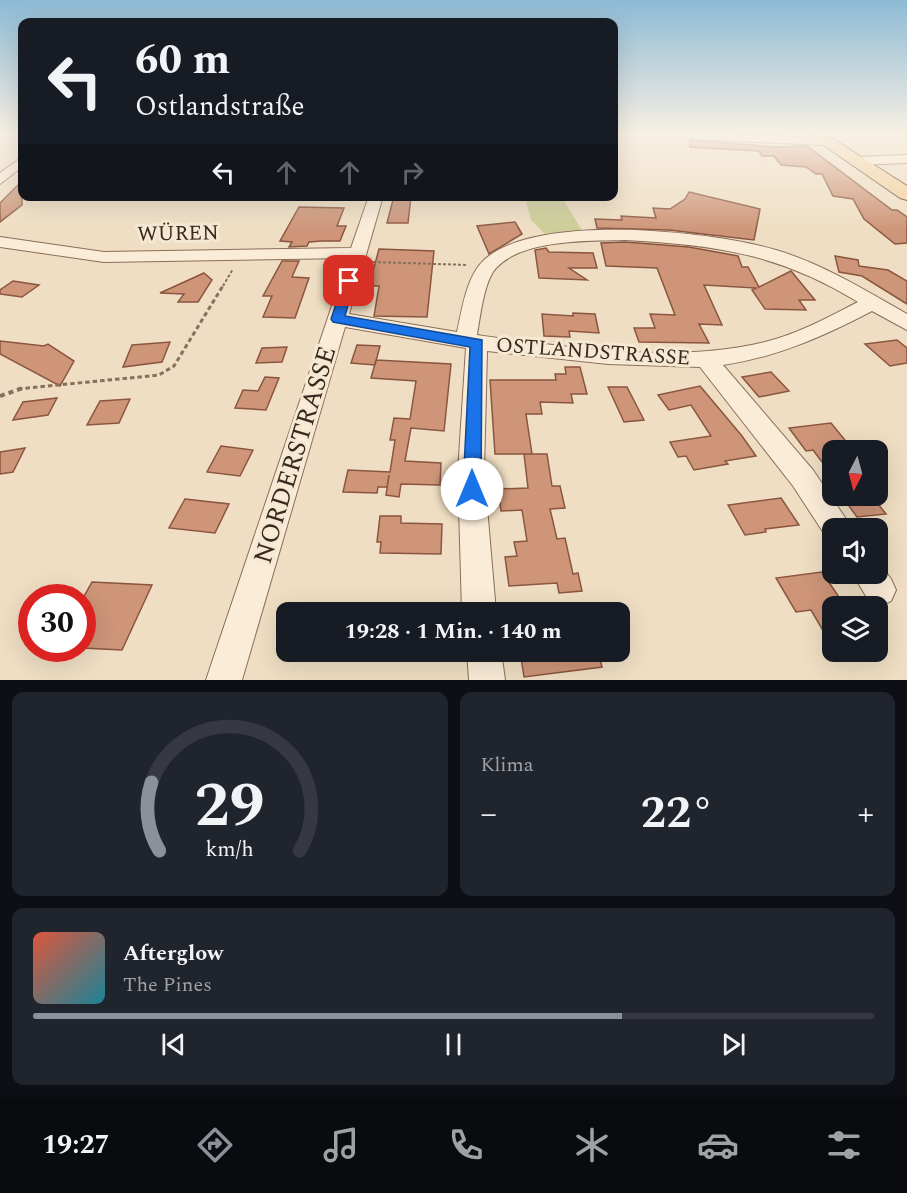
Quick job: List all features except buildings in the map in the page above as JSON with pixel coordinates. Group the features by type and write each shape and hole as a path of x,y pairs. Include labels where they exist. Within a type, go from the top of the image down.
{"main road":[{"path":"864,167 907,194"}],"street":[{"name":"NORDERSTRASSE","path":"224,680 374,201"},
{"path":"478,602 471,472 471,342 488,266 516,247 554,237 586,236 699,240 749,249 822,274 907,323"},
{"name":"WÜREN","path":"0,242 104,256 357,257"},
{"name":"OSTLANDSTRASSE","path":"337,319 471,342 638,359 706,359 765,350 799,339 873,303"},
{"path":"706,359 789,460 830,518"},
{"path":"485,662 487,680"}],"path":[{"path":"0,396 25,387 167,372 174,366 242,256"},
{"path":"357,257 488,266"}],"green space":[{"path":"526,201 564,201 583,232 545,234 531,220"}],"route":[{"path":"349,281 337,319 477,343 473,400 472,489"}]}
